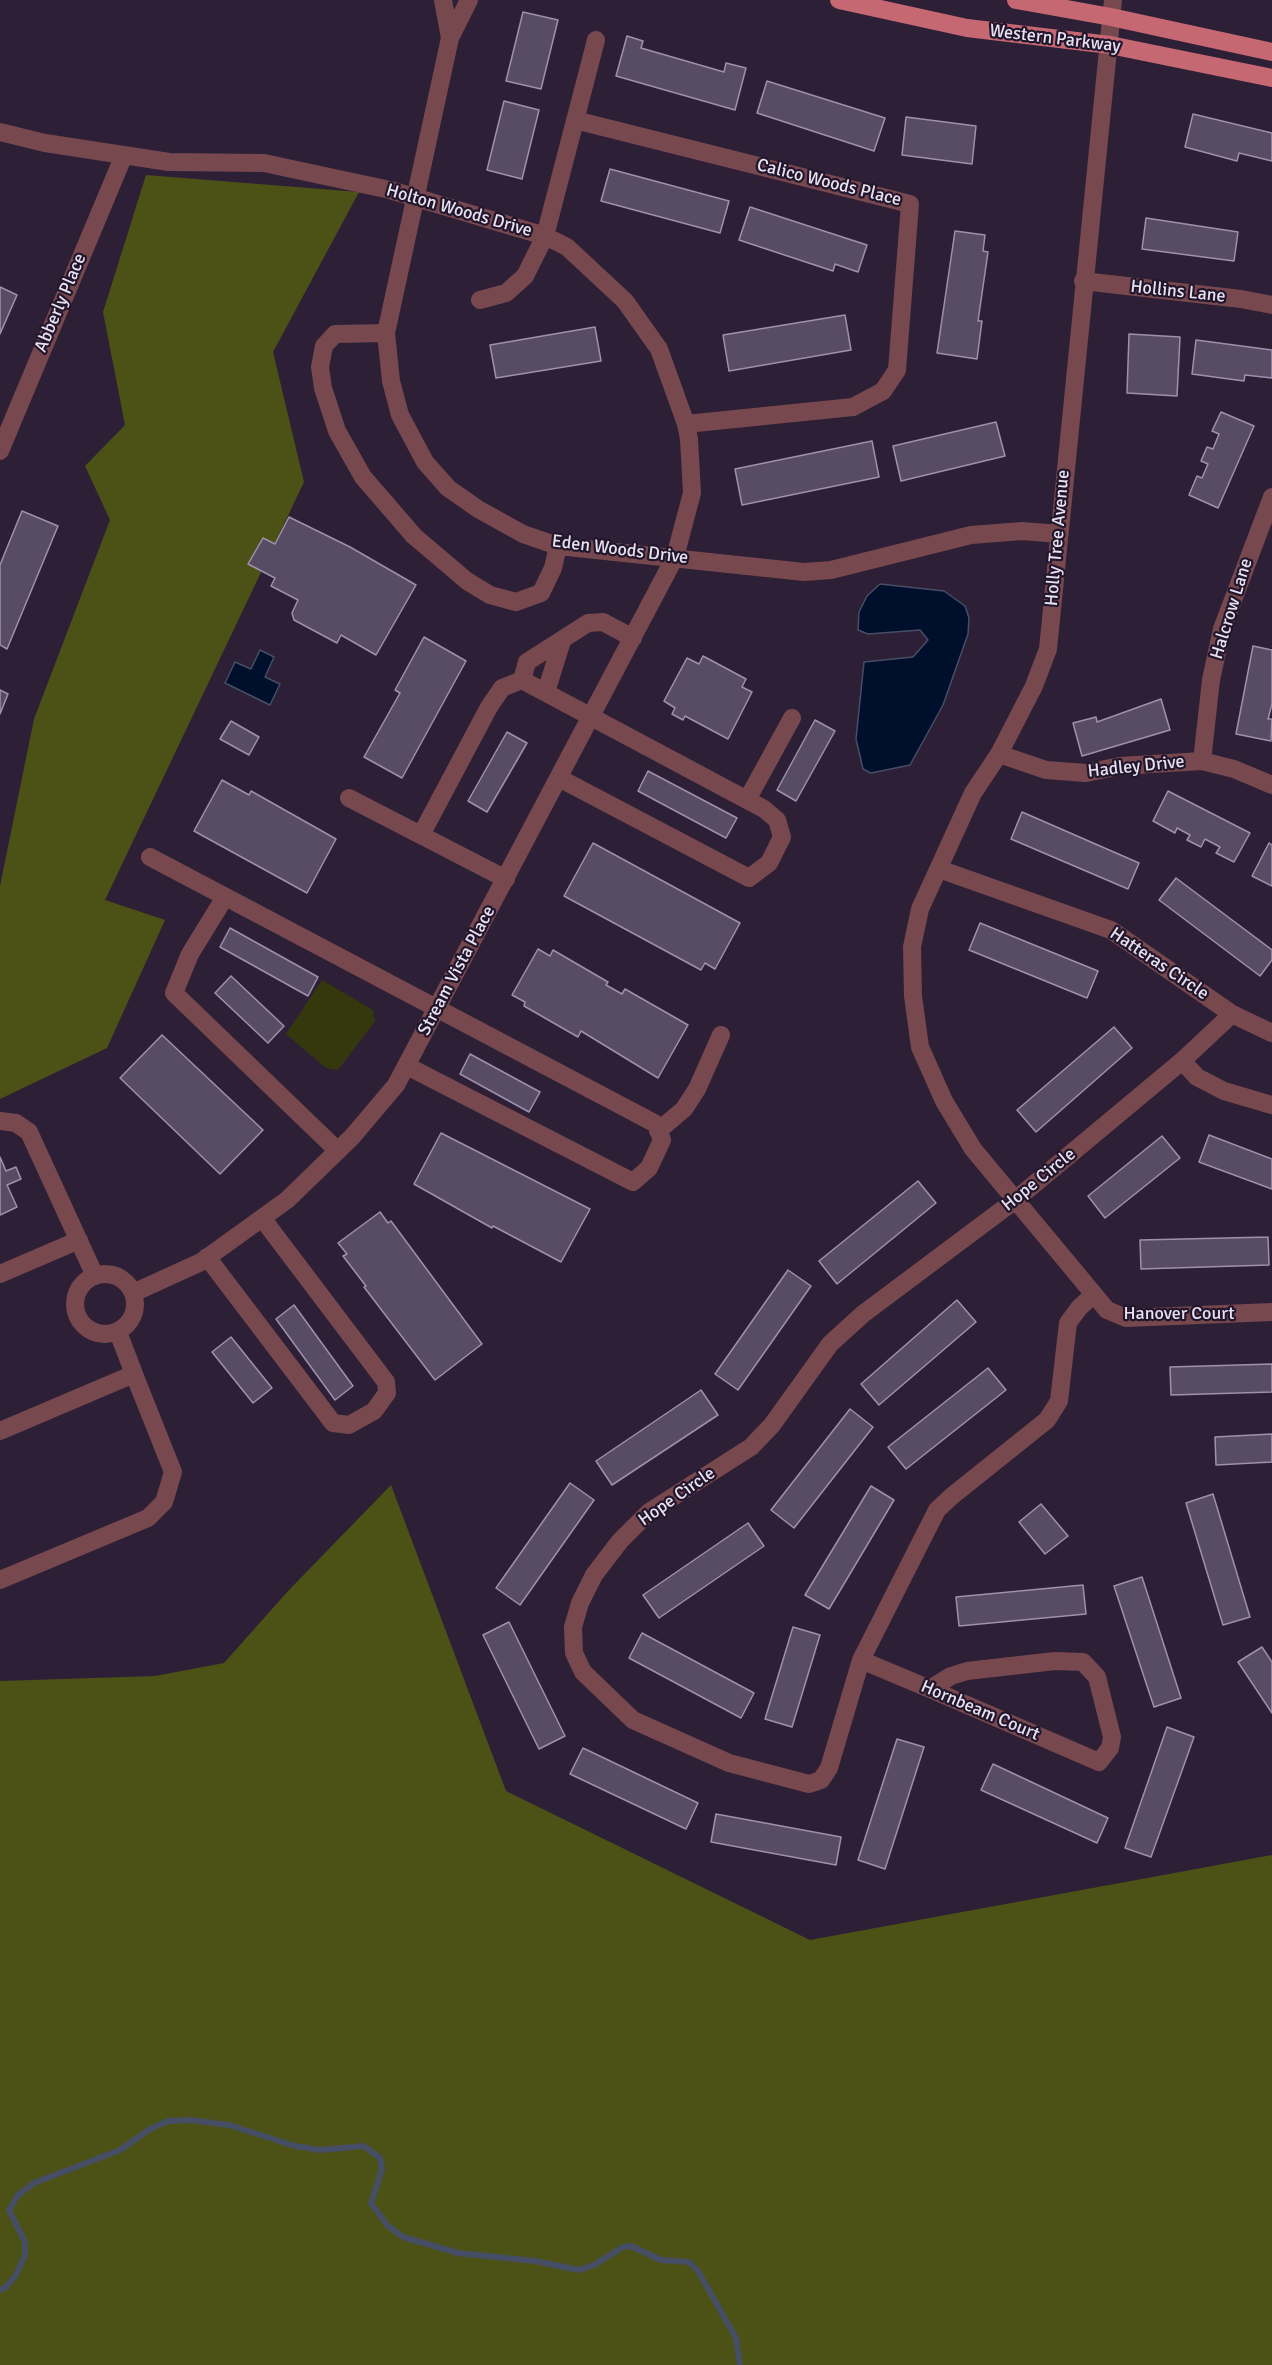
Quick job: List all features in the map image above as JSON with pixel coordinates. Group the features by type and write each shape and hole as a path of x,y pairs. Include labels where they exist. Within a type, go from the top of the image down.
{"main road":[{"name":"Western Parkway","path":"839,0 967,28 1110,45 1272,78"},
{"name":"Western Parkway","path":"1017,0 1112,8 1272,52"}],"street":[{"name":"Eden Woods Drive","path":"443,0 450,38"},
{"name":"Eden Woods Drive","path":"469,0 450,38 386,333 391,381 400,415 425,462 448,488 478,509 523,534 558,546 804,572 831,570 971,535 1022,531 1059,534"},
{"name":"Holly Tree Avenue","path":"1014,1201 973,1149 944,1101 920,1047 914,996 912,947 920,909 973,794 999,754 1034,686 1048,649 1112,8"},
{"path":"480,300 506,293 525,276 544,236 596,40"},
{"name":"Calico Woods Place","path":"575,120 910,204 897,370 883,391 853,407 686,424"},
{"name":"Holton Woods Drive","path":"0,132 45,143 169,162 264,163 414,197 544,236 567,247 625,301 659,349 686,424 692,493 675,557"},
{"name":"Abberly Place","path":"0,451 124,155"},
{"name":"Hollins Lane","path":"1083,281 1241,299 1272,306"},
{"path":"386,333 334,334 324,346 320,367 323,388 337,431 363,477 414,536 467,581 490,596 516,602 541,593 553,568 558,546"},
{"name":"Halcrow Lane","path":"1202,761 1211,680 1222,629 1272,497"},
{"name":"Stream Vista Place","path":"134,1293 207,1257 287,1200 338,1151 396,1085 675,557"},
{"path":"522,680 527,662 588,623 603,622 633,638"},
{"path":"546,692 562,641"},
{"path":"421,835 489,707 502,688 522,680 764,808 777,820 782,837 769,863 749,878 560,778"},
{"path":"747,800 792,718"},
{"name":"Hadley Drive","path":"999,754 1046,770 1086,773 1120,766 1202,761 1234,769 1272,785"},
{"path":"349,798 506,879"},
{"path":"150,857 656,1124 662,1140 649,1168 633,1182 407,1066"},
{"name":"Hatteras Circle","path":"939,869 1111,930 1149,954 1232,1014 1272,1033"},
{"path":"225,897 190,954 174,993 338,1151"},
{"name":"Hope Circle","path":"1093,1295 1068,1323 1059,1401 1047,1420 937,1510 861,1660 829,1768 821,1780 809,1784 729,1763 633,1720 583,1672 574,1653 573,1627 580,1603 594,1575 620,1541 649,1512 751,1447 772,1425 830,1344 879,1302 1014,1201 1182,1061 1232,1014"},
{"path":"658,1131 684,1109 697,1089 721,1035"},
{"path":"1182,1061 1197,1077 1224,1091 1272,1105"},
{"path":"0,1121 15,1123 29,1132 95,1276"},
{"name":"Hanover Court","path":"1014,1201 1107,1310 1126,1318 1272,1312"},
{"path":"207,1257 333,1423 349,1425 374,1411 387,1393 386,1382 262,1218"},
{"path":"0,1274 79,1240"},
{"path":"95,1276 117,1276 134,1293 135,1302 131,1320 118,1332 108,1334 89,1330 77,1315 76,1296 86,1280 95,1276"},
{"path":"0,1580 148,1518 164,1502 171,1483 172,1472 118,1332"},
{"path":"0,1431 134,1374"},
{"name":"Hornbeam Court","path":"861,1660 1099,1762 1106,1757 1112,1737 1097,1677 1083,1662 1055,1661 967,1671 951,1676 930,1689"}],"green space":[{"path":"146,175 359,192 273,352 304,482 105,900 165,920 107,1048 0,1099 0,886 34,719 110,520 85,466 125,425 103,312"},
{"path":"322,980 373,1010 375,1021 338,1070 326,1068 286,1034"},
{"path":"391,1485 506,1791 810,1940 1272,1855 1272,2365 0,2365 0,1681 155,1676 224,1663 288,1591"}],"water":[{"path":"880,584 944,591 965,606 969,618 968,634 943,705 910,765 871,773 863,769 856,739 864,662 913,657 928,640 920,630 868,634 858,630 859,612 867,596"},
{"path":"260,650 274,657 265,677 280,684 270,705 225,683 235,662 251,669"}],"building":[{"path":"523,12 558,20 541,89 506,81"},
{"path":"627,36 643,41 641,48 724,72 726,63 746,68 735,110 616,76"},
{"path":"767,81 885,118 874,151 757,113"},
{"path":"504,101 539,110 522,179 487,170"},
{"path":"1193,114 1272,133 1272,161 1239,153 1237,161 1185,147"},
{"path":"906,117 976,126 972,164 902,155"},
{"path":"610,169 729,201 720,233 601,201"},
{"path":"750,207 867,245 858,272 835,264 833,271 739,240"},
{"path":"1146,218 1238,232 1234,261 1142,249"},
{"path":"955,231 985,235 983,251 988,252 978,321 982,321 977,359 937,353"},
{"path":"0,287 17,295 0,334"},
{"path":"845,315 851,350 729,371 723,335"},
{"path":"595,327 601,361 496,378 490,345"},
{"path":"1129,334 1180,337 1177,396 1127,393"},
{"path":"1196,340 1272,350 1272,378 1245,375 1244,381 1192,374"},
{"path":"1221,412 1254,426 1218,508 1189,495 1197,476 1202,478 1208,464 1201,461 1207,447 1213,449 1219,434 1212,431"},
{"path":"996,422 1005,456 901,481 893,446"},
{"path":"872,441 879,477 742,505 735,469"},
{"path":"22,511 58,526 7,649 0,645 0,565"},
{"path":"289,517 350,547 416,585 376,655 341,635 337,643 294,620 292,613 298,600 271,586 275,578 248,564 263,538 275,544"},
{"path":"424,637 466,661 402,778 364,757 400,693 395,690"},
{"path":"1253,646 1272,650 1272,704 1268,719 1272,719 1271,741 1236,734"},
{"path":"703,656 746,679 742,687 752,692 728,739 685,716 683,720 672,714 675,708 664,701 687,658 699,664"},
{"path":"0,690 8,694 0,714"},
{"path":"1161,699 1170,730 1082,756 1073,723 1096,717 1097,722"},
{"path":"815,720 835,731 796,801 777,790"},
{"path":"231,721 259,737 249,755 220,739"},
{"path":"507,732 527,743 487,812 468,801"},
{"path":"648,771 737,818 726,838 638,791"},
{"path":"222,780 249,795 251,791 336,839 307,893 194,831"},
{"path":"1168,791 1250,833 1234,862 1216,853 1220,847 1205,839 1201,847 1187,840 1190,835 1177,828 1175,833 1153,821"},
{"path":"1022,812 1139,863 1128,889 1011,839"},
{"path":"593,843 740,923 715,969 705,963 701,970 564,896"},
{"path":"1269,843 1272,845 1272,886 1252,876"},
{"path":"1176,878 1272,950 1272,960 1260,976 1159,900"},
{"path":"980,923 1098,971 1087,998 969,950"},
{"path":"230,928 318,977 308,996 220,947"},
{"path":"538,949 550,956 553,950 608,982 606,985 622,994 625,989 688,1025 658,1078 581,1031 578,1037 524,1006 525,1002 512,995"},
{"path":"231,976 284,1026 268,1043 215,993"},
{"path":"1114,1027 1132,1048 1036,1132 1017,1110"},
{"path":"162,1035 263,1130 220,1174 120,1078"},
{"path":"470,1054 540,1092 529,1112 460,1074"},
{"path":"441,1133 590,1209 561,1262 493,1226 492,1228 414,1184"},
{"path":"1209,1135 1272,1159 1272,1189 1199,1162"},
{"path":"1162,1136 1180,1158 1105,1218 1088,1196"},
{"path":"0,1157 6,1171 16,1167 21,1179 7,1185 17,1207 0,1215"},
{"path":"918,1181 936,1203 837,1284 819,1261"},
{"path":"380,1212 388,1223 391,1221 482,1344 435,1380 364,1287 366,1286 343,1256 347,1254 338,1243"},
{"path":"1268,1237 1269,1265 1141,1269 1140,1240"},
{"path":"788,1270 811,1286 738,1390 715,1374"},
{"path":"957,1300 976,1322 879,1405 861,1384"},
{"path":"294,1305 353,1386 335,1400 276,1319"},
{"path":"231,1337 272,1388 253,1403 212,1352"},
{"path":"1272,1364 1272,1392 1171,1395 1170,1367"},
{"path":"988,1368 1006,1390 906,1469 888,1447"},
{"path":"701,1390 718,1415 612,1485 596,1461"},
{"path":"850,1409 873,1427 794,1528 771,1510"},
{"path":"1272,1434 1272,1462 1216,1465 1215,1437"},
{"path":"570,1483 594,1500 520,1605 496,1588"},
{"path":"871,1486 894,1500 829,1609 805,1595"},
{"path":"1213,1494 1250,1617 1223,1625 1186,1503"},
{"path":"1041,1504 1068,1536 1045,1554 1019,1522"},
{"path":"748,1523 764,1546 659,1618 643,1595"},
{"path":"1142,1577 1181,1698 1154,1707 1114,1586"},
{"path":"1083,1585 1086,1614 959,1626 956,1597"},
{"path":"509,1622 565,1736 539,1749 483,1635"},
{"path":"793,1627 820,1635 792,1727 765,1719"},
{"path":"642,1633 754,1693 741,1718 629,1658"},
{"path":"1262,1647 1272,1662 1272,1713 1238,1662"},
{"path":"1167,1727 1194,1737 1151,1857 1125,1848"},
{"path":"897,1739 924,1747 885,1869 858,1860"},
{"path":"583,1748 698,1803 686,1829 570,1774"},
{"path":"993,1764 1108,1818 1097,1843 981,1790"},
{"path":"716,1814 841,1837 836,1865 711,1842"}],"waterway":[{"path":"0,2290 5,2288 16,2275 25,2255 25,2242 9,2210 18,2195 34,2183 120,2150 150,2129 168,2121 190,2120 229,2125 295,2146 320,2150 364,2146 380,2158 382,2169 371,2203 388,2226 403,2237 458,2253 535,2261 579,2270 594,2265 623,2247 631,2246 661,2260 689,2262 698,2271 736,2338 740,2365"}]}
